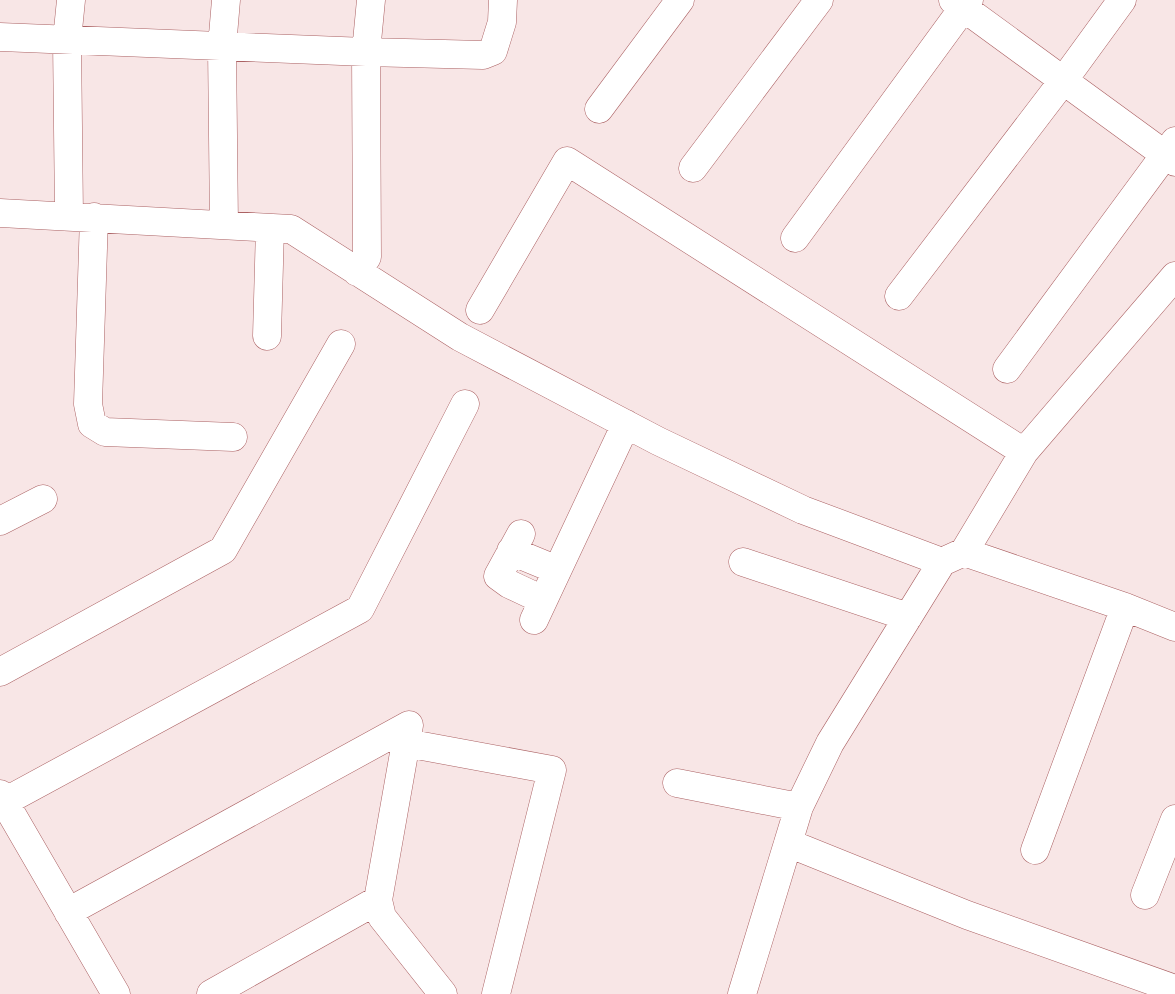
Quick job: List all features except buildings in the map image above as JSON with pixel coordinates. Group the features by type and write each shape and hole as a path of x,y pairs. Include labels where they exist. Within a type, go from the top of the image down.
{"street":[{"path":"71,0 67,40 81,217 88,404 92,424 105,432 233,437"},
{"path":"224,225 222,47 226,0"},
{"path":"357,272 367,257 366,52 371,0"},
{"path":"0,37 222,47 483,54 493,51 502,22 503,0"},
{"path":"599,109 680,0"},
{"path":"693,168 819,0"},
{"path":"899,296 1063,81 1122,0"},
{"path":"795,238 962,3 1063,81 1172,153 1007,370"},
{"path":"480,310 567,160 1024,452"},
{"path":"0,213 291,229 460,337 626,424 802,510 953,557 1171,620"},
{"path":"267,336 270,228"},
{"path":"742,994 799,807 830,743 908,617 953,557 1024,452 1175,276"},
{"path":"0,672 223,550 341,344"},
{"path":"116,994 2,798 360,609 465,404"},
{"path":"557,570 516,542 498,577 538,610 557,570 626,424"},
{"path":"0,521 42,499"},
{"path":"743,562 908,617"},
{"path":"1035,850 1125,607"},
{"path":"68,912 409,725 378,900 382,918 443,994"},
{"path":"406,743 552,770 496,994"},
{"path":"677,783 799,807"},
{"path":"1146,895 1175,819"},
{"path":"788,843 967,915 1175,989"},
{"path":"211,994 378,900"}]}
